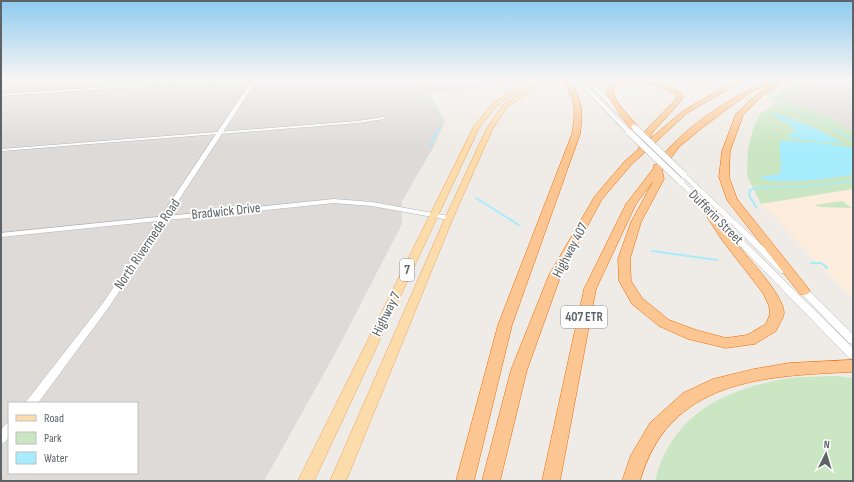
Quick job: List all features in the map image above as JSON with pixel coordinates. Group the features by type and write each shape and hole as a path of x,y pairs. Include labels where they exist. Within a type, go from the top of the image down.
{"highway":[{"path":"465,481 482,410 505,326 548,206 576,134 579,111 576,102"},
{"path":"614,102 632,130"},
{"path":"639,154 649,132 677,102"},
{"name":"Highway 407","path":"491,481 519,370 555,275 598,198 639,154 685,112 702,102"},
{"name":"407 ETR","path":"552,481 590,289 631,204 657,167 676,145 700,125 732,102"},
{"path":"751,102 740,114 726,151 724,178 732,200 804,291"},
{"path":"657,167 659,179 636,222 624,259 625,280 637,301 664,322 693,335 726,343 750,340 771,327 777,314 776,306 769,291 726,238 705,206"},
{"path":"631,481 637,461 656,428 688,398 718,384 789,368 853,366"}],"main road":[{"name":"North Rivermede Road","path":"32,402 106,305 240,102"},
{"name":"Highway 7","path":"306,481 476,128 498,102"},
{"name":"Highway 7","path":"338,481 449,218 489,130 504,107 510,102"},
{"name":"Dufferin Street","path":"602,102 682,179 804,291 853,340"},
{"name":"Dufferin Street","path":"607,102 632,130"},
{"name":"Dufferin Street","path":"682,179 705,206 853,355"},
{"path":"1,438 8,429"}],"street":[{"path":"1,150 358,122 383,118"},
{"name":"Bradwick Drive","path":"1,235 334,201 372,204 449,218"}],"shaded area":[{"path":"1,102 434,102 445,121 433,148 402,201 402,224 337,350 264,481 1,481"},
{"path":"785,102 853,102 853,132 825,115"},
{"path":"853,189 853,299 761,204"}],"green space":[{"path":"777,102 785,102 825,115 853,132 853,189 761,204 747,176 748,150 753,129 760,114"},
{"path":"842,201 852,208 818,207 815,205"},
{"path":"836,376 853,378 853,481 655,481 662,460 672,441 684,426 698,413 715,402 733,393 753,386 782,379"}],"water":[{"path":"772,112 813,127 843,143 817,142 788,137 787,136 795,132 792,126 771,114"},
{"path":"782,140 820,143 853,148 853,174 805,181 777,181 766,180 759,177 780,174 781,165 779,145"}],"waterway":[{"path":"433,102 442,117 439,130"},
{"path":"782,107 818,118 837,130"},
{"path":"429,146 433,141 433,137 440,129"},
{"path":"835,129 853,140"},
{"path":"750,191 755,188 801,187 853,181"},
{"path":"750,191 749,195 756,207"},
{"path":"476,198 519,225"},
{"path":"652,251 717,260"},
{"path":"811,263 821,263 826,267"}]}
